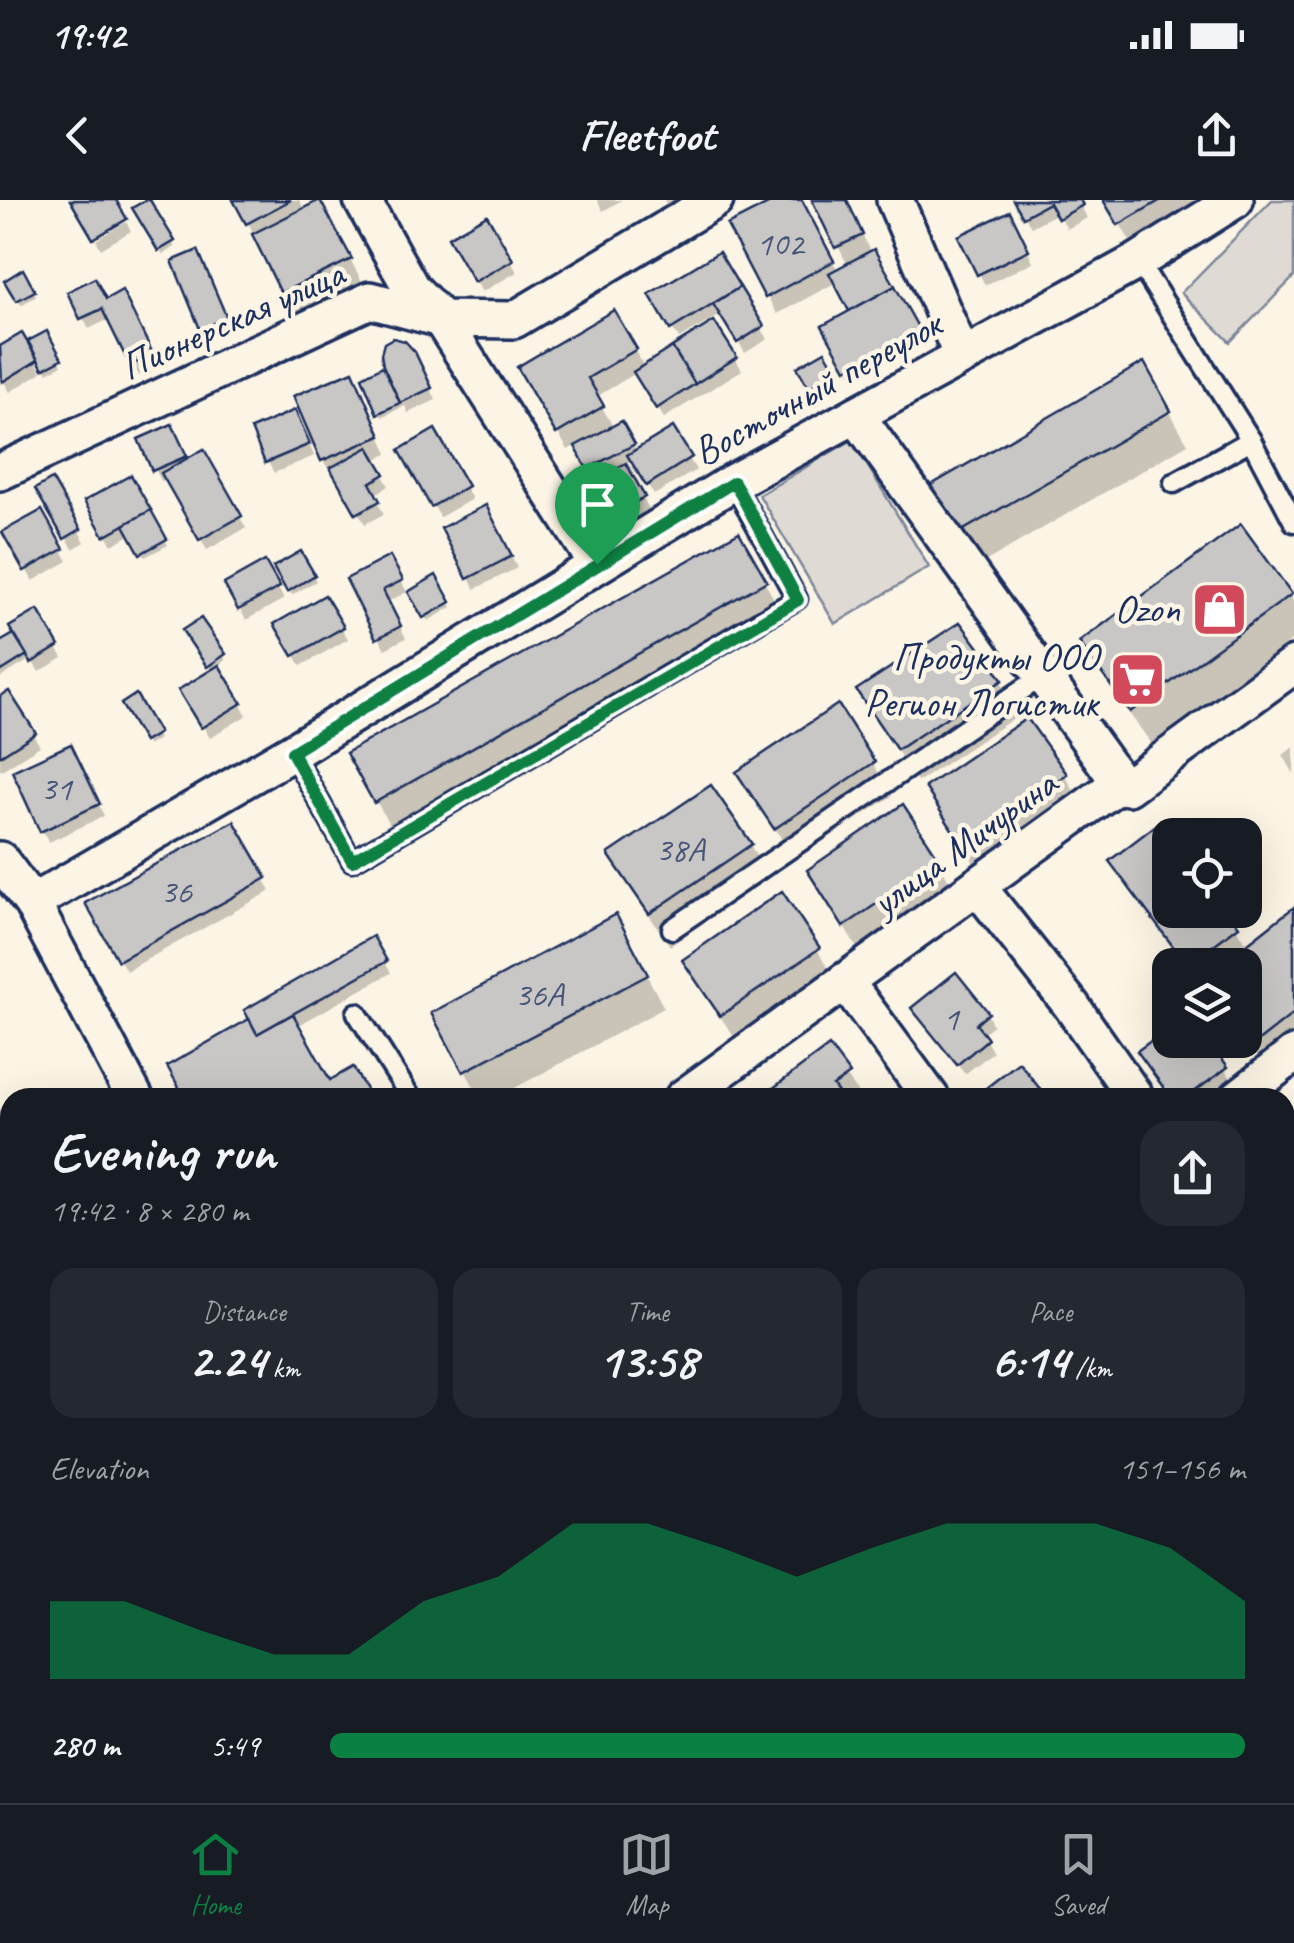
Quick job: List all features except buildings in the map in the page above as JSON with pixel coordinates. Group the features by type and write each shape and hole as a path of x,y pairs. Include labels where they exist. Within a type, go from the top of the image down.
{"street":[{"path":"362,200 411,288 440,320 597,564"},
{"name":"Пионерская улица","path":"0,472 370,300 440,320 514,320 715,200"},
{"path":"895,200 962,356"},
{"name":"Восточный переулок","path":"32,903 292,752 734,482 1138,261 1235,200"},
{"path":"856,415 1120,782"},
{"name":"улица Мичурина","path":"697,1088 1120,782 1127,787 1294,665"},
{"path":"0,860 32,903 130,1088"},
{"path":"977,886 1129,1088"},
{"path":"846,981 924,1088"},
{"path":"1251,1088 1294,1054"}],"lane":[{"path":"1138,261 1252,440 1294,522"},
{"path":"1174,484 1252,440"},
{"path":"292,752 352,861 798,600 734,482"},
{"path":"672,928 1044,675"},
{"path":"357,1013 405,1088"}],"shaded area":[{"path":"1272,200 1294,200 1294,277 1230,342 1181,293"},
{"path":"852,440 929,567 835,624 759,495"}],"place":[{"name":"Ozon","path":"1219,609"},
{"name":"Продукты ООО Регион Логистик","path":"1137,680"}],"route":[{"path":"734,482 798,600 352,861 292,752 597,564 734,482"}]}
